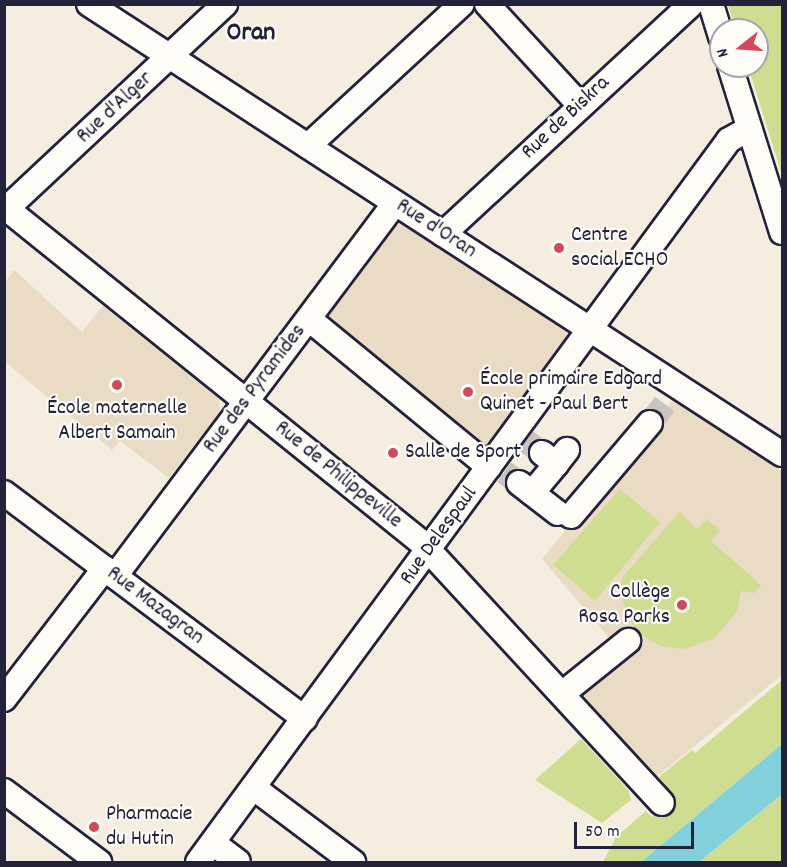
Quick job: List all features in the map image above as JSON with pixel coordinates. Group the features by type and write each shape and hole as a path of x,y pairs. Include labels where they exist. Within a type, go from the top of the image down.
{"street":[{"name":"Rue d'Oran","path":"88,4 590,329 676,391 783,454"},
{"name":"Rue d'Alger","path":"6,210 225,4"},
{"path":"308,146 462,4"},
{"path":"487,4 580,105"},
{"name":"Rue de Biskra","path":"443,234 691,4"},
{"path":"734,78 783,232"},
{"name":"Rue Delespaul","path":"198,862 429,550 507,476 541,448 590,329 729,140 750,129"},
{"name":"Rue des Pyramides","path":"4,699 110,572 246,401 396,203"},
{"name":"Rue de Philippeville","path":"6,210 429,550 662,803"},
{"path":"309,319 507,476 565,515 650,423"},
{"path":"507,476 541,448"},
{"name":"Rue Mazagran","path":"4,493 305,719"},
{"path":"562,694 628,641"},
{"path":"254,788 341,859"},
{"path":"4,791 83,858"},
{"path":"213,843 238,862"}],"shaded area":[{"name":"École primaire Edgard Quinet - Paul Bert","path":"403,224 567,329 568,336 485,449 328,324 327,317 396,225"},
{"name":"École maternelle Albert Samain","path":"14,270 82,332 103,306 219,399 220,411 169,478 120,441 112,450 5,362 5,282"},
{"name":"Collège Rosa Parks","path":"675,398 782,471 782,675 655,778 568,681 612,641 542,559"}],"green space":[{"path":"728,5 782,5 782,175 752,78 769,78 769,18 732,18"},
{"path":"620,489 660,522 595,601 553,565"},
{"path":"679,512 698,529 706,519 720,530 711,541 761,585 755,593 741,591 737,611 715,638 684,649 661,646 645,637 631,623 620,593 622,578"},
{"path":"782,680 782,744 641,862 603,862 616,837 646,811 652,817 675,796 659,777 692,750 695,753"},
{"path":"581,739 629,791 631,800 602,823 535,780"},
{"path":"782,794 782,862 699,862 719,846"}],"water":[{"path":"782,744 782,794 699,862 641,862"}],"tunnel":[{"path":"650,423 671,396"},
{"path":"526,441 542,453"},
{"path":"504,472 519,483"}],"place":[{"name":"Centre social ECHO","path":"559,248"},
{"name":"École maternelle Albert Samain","path":"117,385"},
{"name":"École primaire Edgard Quinet - Paul Bert","path":"468,392"},
{"name":"Salle de Sport","path":"393,453"},
{"name":"Collège Rosa Parks","path":"682,605"},
{"name":"Pharmacie du Hutin","path":"94,827"}],"district":[{"name":"Oran","path":"251,34"}]}
